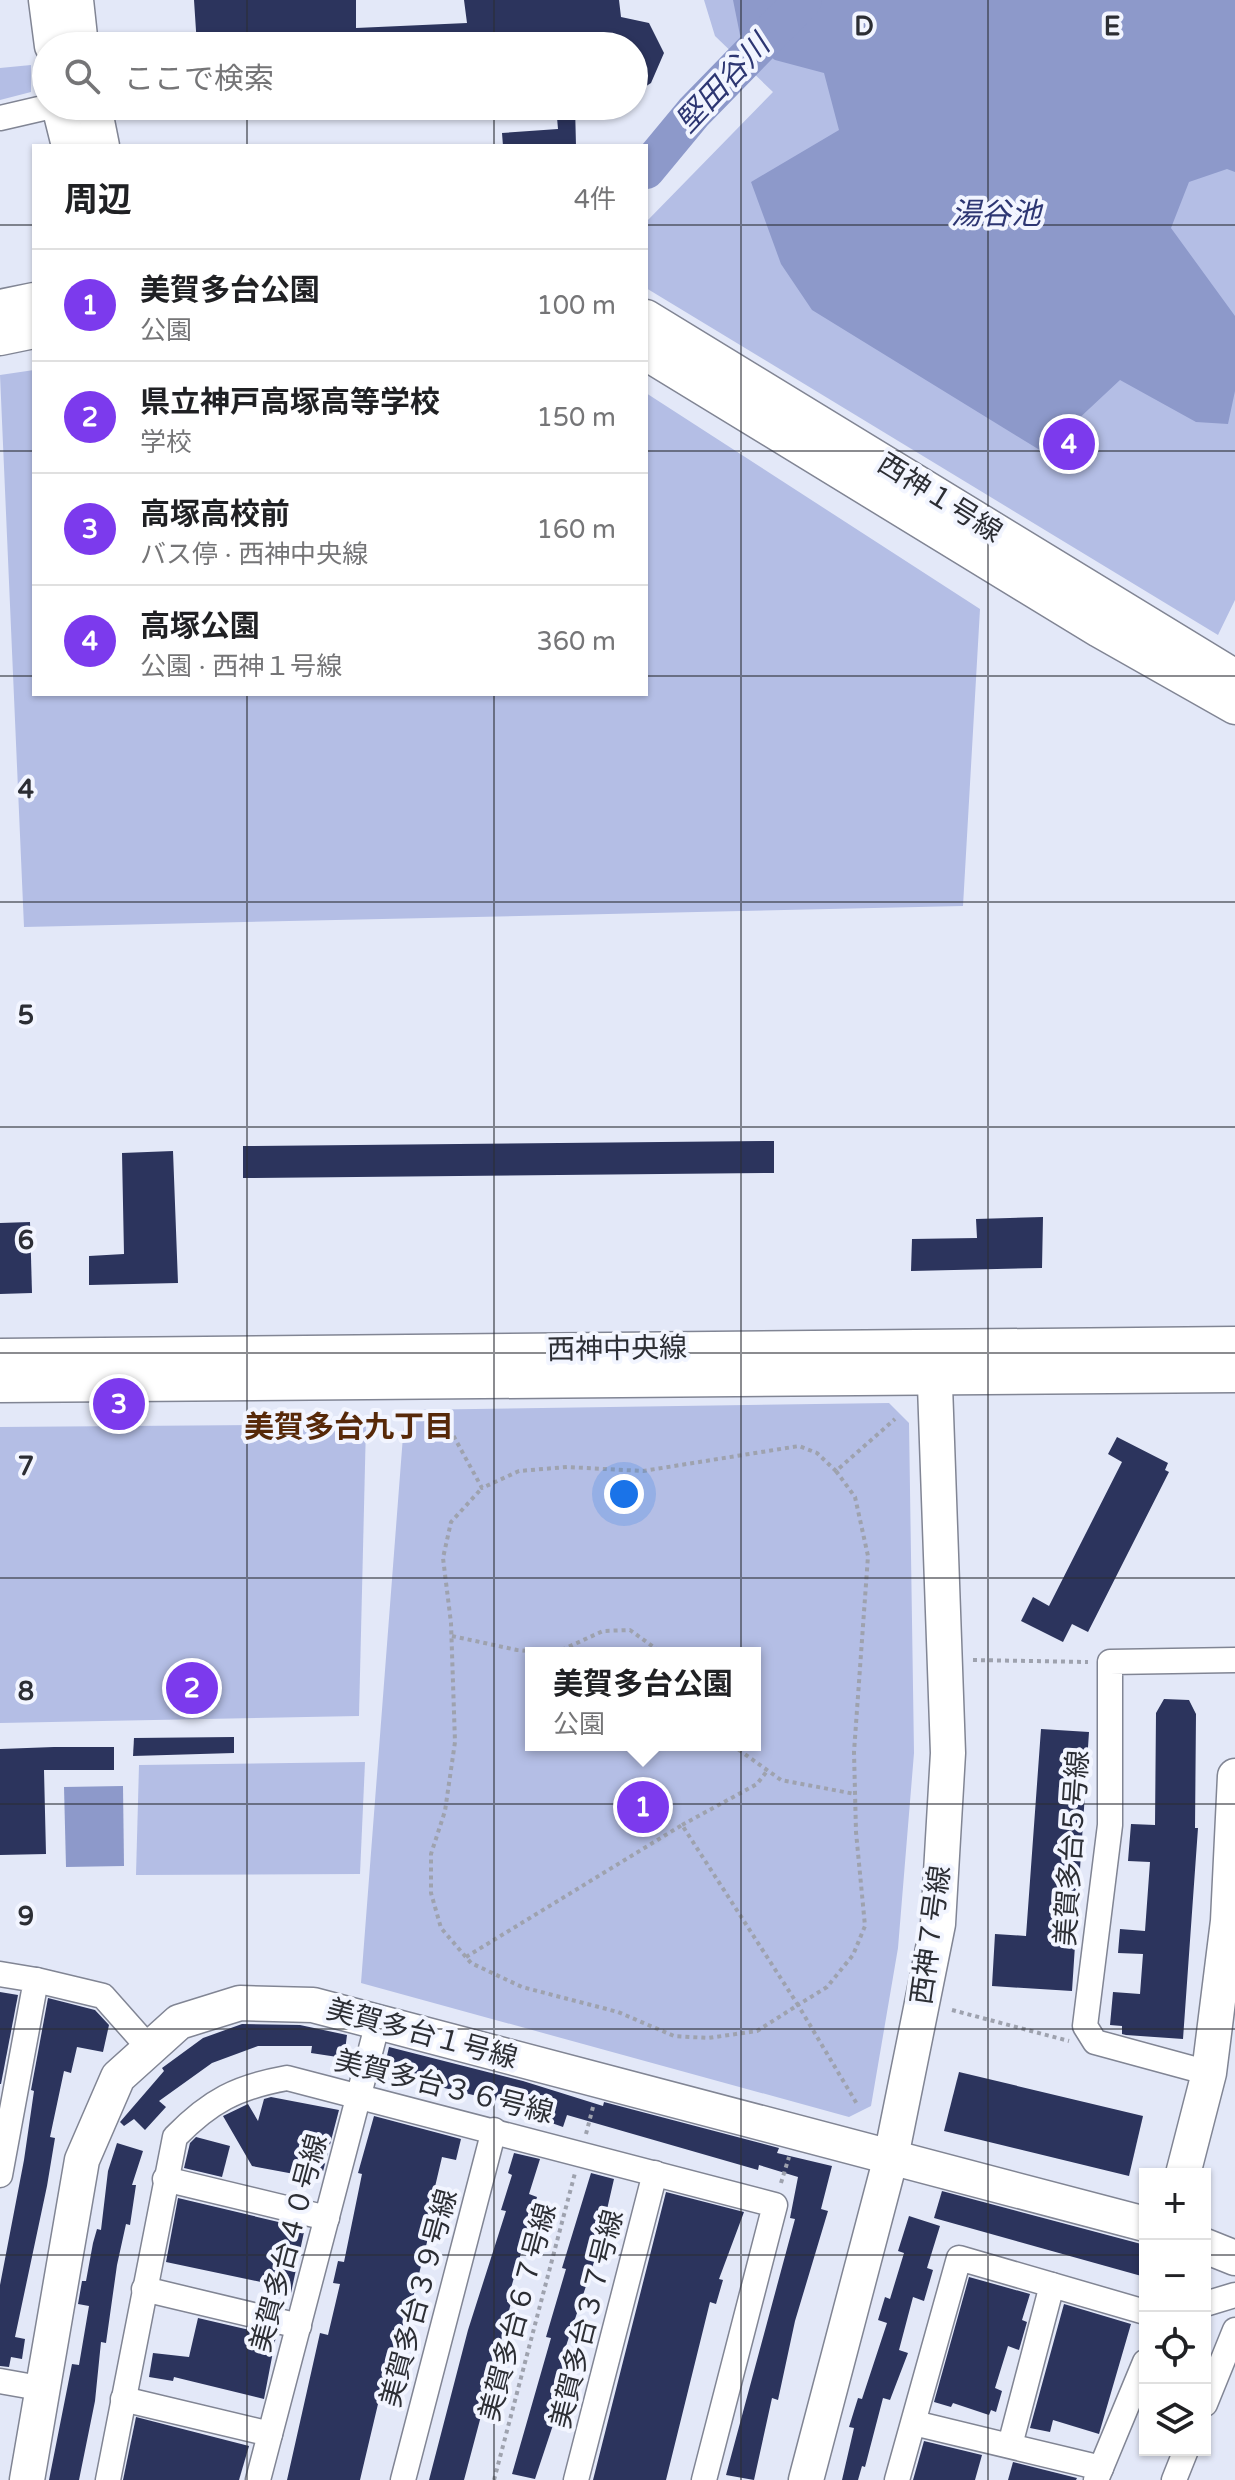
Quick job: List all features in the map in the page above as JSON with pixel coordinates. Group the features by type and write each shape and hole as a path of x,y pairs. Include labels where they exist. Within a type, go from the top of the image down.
{"street":[{"path":"46,0 50,32"},
{"path":"76,0 79,32"},
{"path":"0,118 32,111"},
{"path":"62,120 68,144"},
{"path":"97,120 102,144"},
{"path":"0,307 32,300"},
{"name":"西神１号線","path":"648,318 1233,671"},
{"path":"0,338 32,331"},
{"name":"西神１号線","path":"648,354 1099,630 1235,707"},
{"name":"西神中央線","path":"0,1385 934,1362 1235,1344"},
{"name":"西神中央線","path":"0,1356 934,1362 1235,1375"},
{"name":"西神７号線","path":"806,2480 891,2157 938,1924 948,1753 934,1362"},
{"path":"1110,1662 1235,1660"},
{"name":"美賀多台５号線","path":"1095,2042 1085,2026 1110,1825 1110,1662"},
{"path":"1185,2168 1209,2073 1228,1921 1235,1776"},
{"path":"0,1974 103,1996 150,2049"},
{"path":"0,2175 5,2119 36,1980"},
{"name":"美賀多台１号線","path":"27,2480 82,2160 118,2077 179,2022 240,2003 313,2005 1139,2222"},
{"name":"美賀多台４０号線","path":"258,2480 378,2022"},
{"path":"1095,2042 1209,2073"},
{"name":"美賀多台３６号線","path":"108,2480 175,2137 199,2112 245,2086 287,2078 775,2205"},
{"name":"美賀多台３９号線","path":"403,2480 494,2130"},
{"name":"美賀多台３７号線","path":"576,2480 655,2173"},
{"path":"165,2179 327,2218"},
{"path":"704,2480 775,2205"},
{"path":"1211,2248 1235,2258"},
{"path":"897,2480 959,2258 1139,2310"},
{"path":"1010,2445 1052,2285"},
{"path":"144,2289 299,2326"},
{"path":"1211,2302 1235,2295"},
{"path":"1211,2390 1233,2341"},
{"path":"914,2423 1010,2445 1099,2474 1139,2377"},
{"path":"0,2381 45,2389"},
{"path":"123,2399 270,2434"},
{"path":"1174,2480 1184,2456"}],"path":[{"path":"442,1415 482,1488"},
{"path":"836,1471 895,1419"},
{"path":"799,1446 817,1453 836,1471 855,1497 868,1556 856,1683 855,1794 865,1926 853,1955 827,1987 757,2031 708,2038 674,2036 618,2012 522,1987 466,1957 441,1928 431,1893 431,1854 445,1811 455,1742 452,1636 443,1558 451,1522 482,1488 519,1471 567,1467 643,1471 799,1446"},
{"path":"568,1647 603,1631 630,1630 654,1647"},
{"path":"452,1636 525,1651"},
{"path":"973,1660 1110,1662"},
{"path":"740,1751 781,1780 855,1794"},
{"path":"466,1957 682,1825 757,1784 767,1771"},
{"path":"682,1825 798,2005 857,2104"},
{"path":"952,2010 1073,2042 1095,2042"},
{"name":"美賀多台６７号線","path":"494,2480 600,2080"},
{"path":"775,2205 796,2132"}],"shaded area":[{"name":"湯谷池","path":"704,0 1235,0 1235,600 1218,635 648,289 648,220 773,92 715,36"},
{"path":"31,65 31,92 0,100 0,68"},
{"path":"32,370 32,696 648,696 648,394 980,609 963,906 24,927 0,375"},
{"path":"889,1403 909,1423 914,1753 898,1948 871,2106 849,2117 361,1983 405,1410"},
{"path":"366,1424 359,1716 0,1723 0,1427"},
{"path":"365,1762 360,1874 136,1875 139,1765"}],"water":[{"name":"湯谷池","path":"733,0 1235,0 1235,172 1227,169 1189,182 1171,228 1235,316 1235,391 1228,424 1196,422 1120,380 1043,452 812,310 781,264 751,182 839,130 824,73 775,60 740,35"},
{"path":"123,1786 124,1866 66,1867 64,1787"}],"building":[{"path":"194,0 356,0 356,28 467,23 464,0 619,0 621,17 649,23 664,53 648,85 648,32 196,32"},
{"path":"557,120 575,120 576,144 503,144 502,133 558,129"},
{"path":"774,1141 774,1173 243,1178 243,1146"},
{"path":"173,1151 178,1283 89,1285 89,1256 124,1254 122,1153"},
{"path":"1043,1217 1042,1268 911,1271 912,1239 977,1238 976,1219"},
{"path":"30,1222 32,1293 0,1294 0,1223"},
{"path":"1117,1437 1168,1463 1165,1470 1169,1472 1088,1632 1072,1624 1063,1642 1021,1621 1033,1597 1049,1606 1122,1462 1108,1454"},
{"path":"1164,1699 1189,1700 1196,1714 1195,1828 1198,1828 1183,2039 1126,2035 1122,2034 1122,2026 1110,2025 1113,1992 1140,1994 1143,1954 1118,1953 1120,1929 1145,1931 1150,1862 1128,1861 1131,1824 1155,1825 1156,1713"},
{"path":"1041,1729 1089,1732 1072,1991 992,1986 995,1934 1026,1936"},
{"path":"234,1737 234,1753 133,1756 134,1738"},
{"path":"114,1747 114,1770 44,1770 46,1854 0,1855 0,1749"},
{"path":"0,1992 18,1995 1,2084 0,2084"},
{"path":"48,1998 95,2010 109,2025 103,2052 77,2047 71,2073 64,2071 50,2137 55,2138 47,2186 15,2337 25,2339 22,2359 11,2357 9,2367 0,2366 0,2285 24,2160 34,2091 31,2090"},
{"path":"242,2024 300,2025 347,2035 344,2058 311,2053 312,2046 258,2046 212,2063 159,2101 166,2107 145,2130 134,2119 124,2126 120,2122 164,2071 162,2068 203,2038"},
{"path":"389,2047 523,2081 603,2106 604,2102 779,2148 777,2153 832,2166 821,2209 828,2211 795,2321 778,2400 772,2398 754,2480 726,2475 795,2219 790,2218 798,2177 759,2165 758,2170 567,2115 563,2127 546,2121 548,2116 526,2108 383,2073"},
{"path":"959,2072 1143,2116 1129,2176 944,2131"},
{"path":"271,2097 339,2110 321,2179 252,2166 223,2116 248,2104 258,2121 264,2099"},
{"path":"374,2116 461,2139 456,2160 442,2157 430,2208 435,2209 412,2302 408,2301 394,2367 381,2404 378,2404 360,2480 287,2480 320,2333 328,2335 340,2284 333,2283 338,2261 344,2262 362,2174 358,2173"},
{"path":"196,2137 230,2146 222,2177 184,2168 190,2143"},
{"path":"117,2143 143,2151 132,2185 136,2185 130,2225 126,2224 117,2265 106,2343 101,2342 95,2401 79,2480 49,2480 72,2364 79,2365 89,2306 78,2304 82,2281 86,2281 97,2229 101,2230 108,2171"},
{"path":"514,2153 540,2159 529,2194 537,2197 507,2302 511,2303 464,2480 429,2480 468,2330 506,2211 501,2210 512,2175 508,2173"},
{"path":"591,2173 614,2179 597,2253 564,2352 571,2354 557,2413 535,2479 512,2474 551,2338 546,2337 566,2269 562,2268"},
{"path":"942,2191 1139,2243 1139,2275 934,2218"},
{"path":"666,2192 744,2212 719,2279 723,2280 716,2304 710,2302 666,2480 593,2480"},
{"path":"178,2198 287,2224 286,2228 304,2232 291,2293 274,2289 275,2285 166,2262"},
{"path":"909,2216 940,2226 927,2268 933,2270 924,2301 913,2297 899,2350 908,2353 890,2400 883,2398 865,2467 862,2466 858,2480 842,2480 854,2428 849,2427 858,2398 862,2399 887,2323 878,2320 885,2297 890,2299 904,2253 898,2251"},
{"path":"969,2277 1030,2294 1022,2320 1027,2322 1019,2350 1008,2346 995,2388 1002,2391 996,2412 991,2410 989,2415 953,2403 951,2407 934,2402"},
{"path":"1064,2304 1131,2324 1099,2434 1053,2420 1050,2432 1030,2428"},
{"path":"198,2318 276,2336 264,2399 174,2377 173,2381 149,2377 153,2353 189,2357"},
{"path":"136,2417 249,2446 239,2480 123,2480"},
{"path":"924,2441 982,2455 975,2480 913,2480"},
{"path":"1013,2462 1077,2478 1008,2480"}],"waterway":[{"name":"堅田谷川","path":"648,168 694,112 803,0"}],"place":[{"name":"高塚公園","path":"1069,444"},
{"name":"高塚高校前","path":"119,1404"},
{"name":"県立神戸高塚高等学校","path":"192,1688"},
{"name":"美賀多台公園","path":"643,1807"}],"district":[{"name":"美賀多台九丁目","path":"349,1427"}]}
